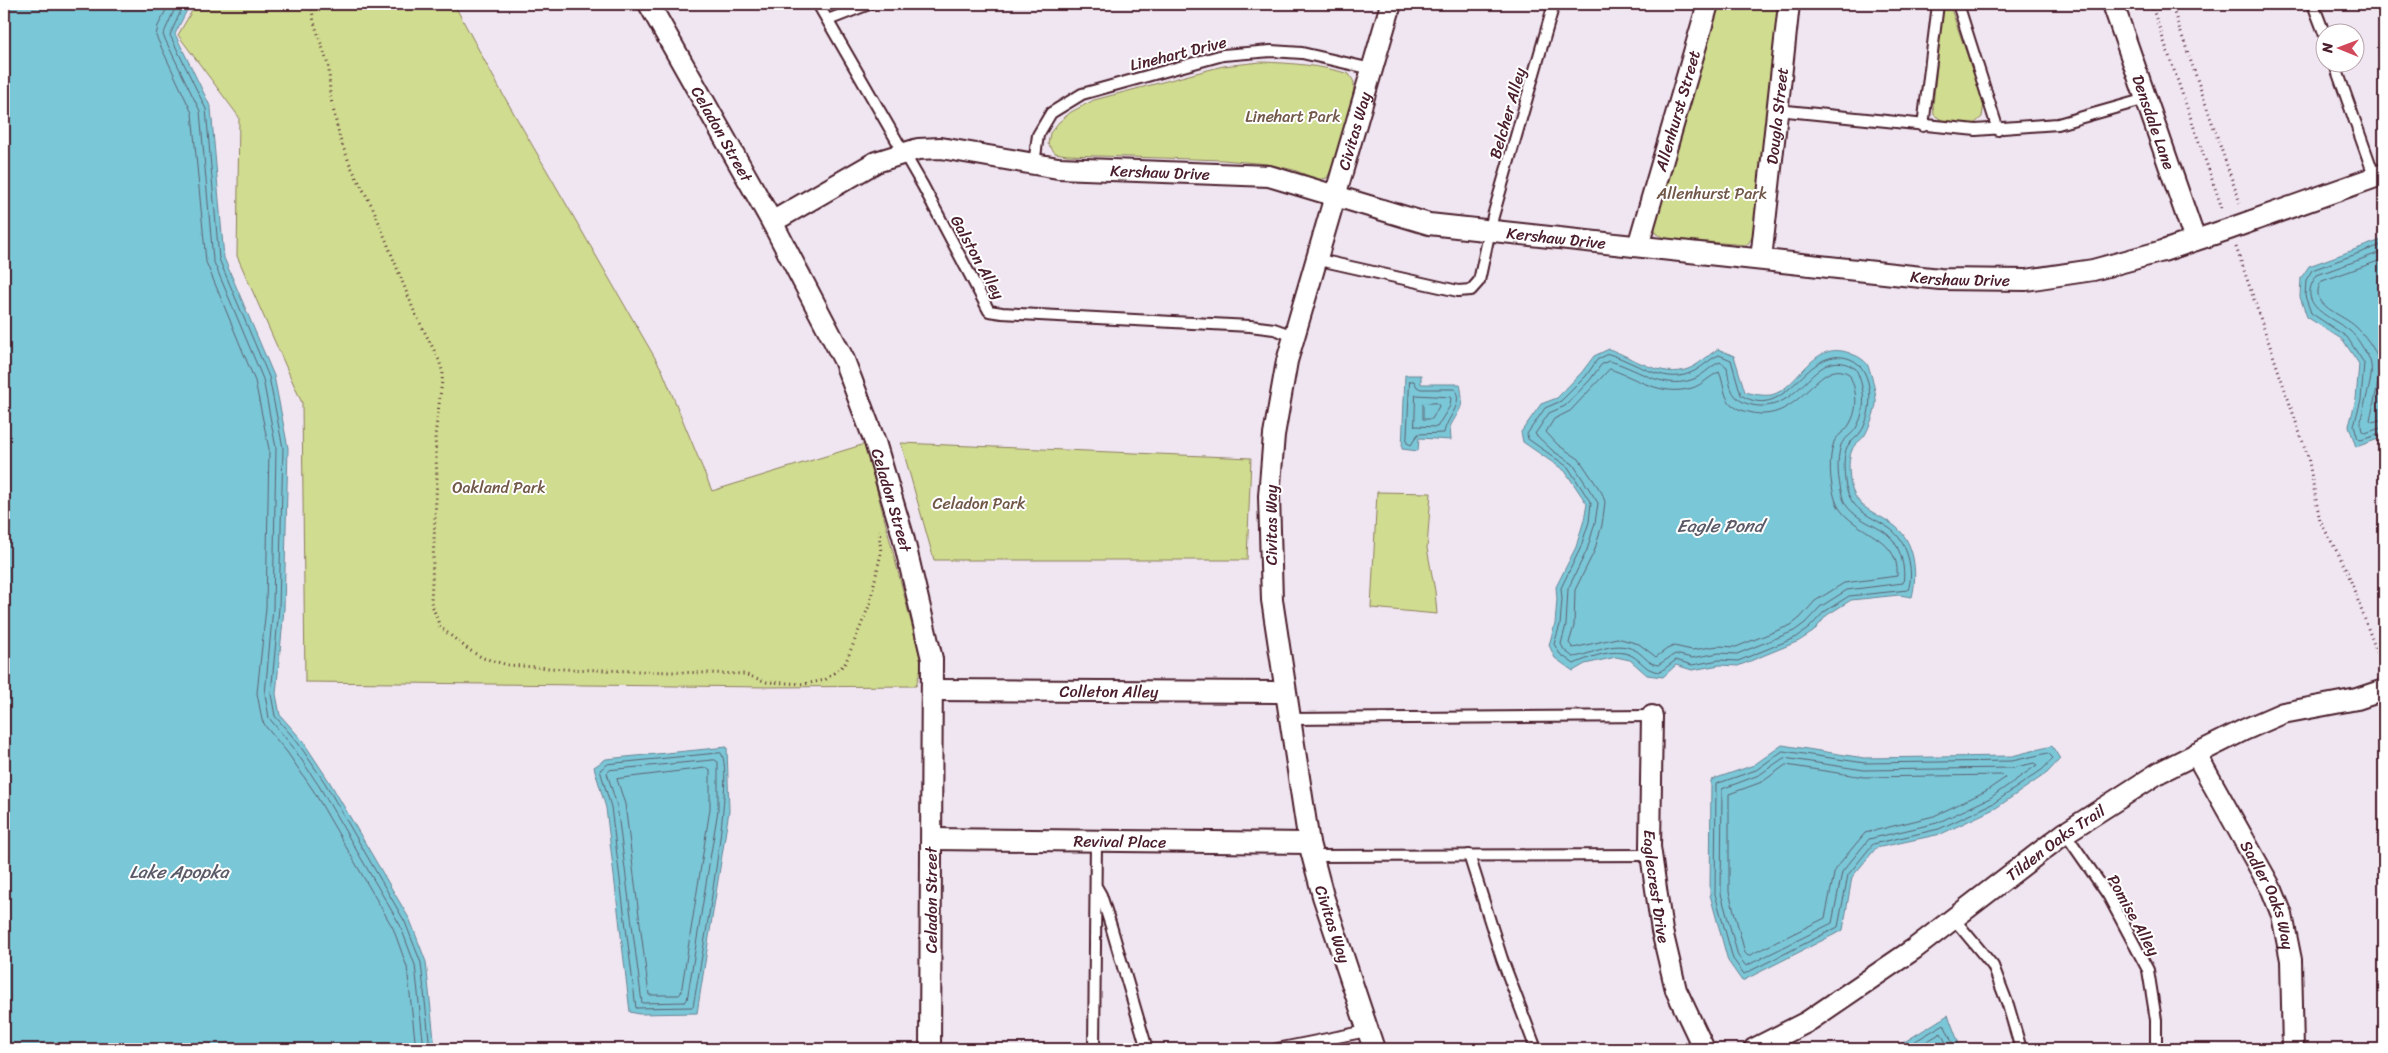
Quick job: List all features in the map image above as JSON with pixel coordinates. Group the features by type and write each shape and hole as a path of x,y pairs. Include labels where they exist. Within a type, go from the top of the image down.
{"street":[{"name":"Celadon Street","path":"649,4 772,222 844,360 875,442 922,608 932,659 934,690 930,1049"},
{"name":"Civitas Way","path":"1374,1049 1310,849 1284,692 1272,600 1269,496 1274,435 1287,362 1315,259 1391,4"},
{"name":"Allenhurst Street","path":"1638,246 1708,4"},
{"name":"Dougla Street","path":"1761,259 1788,4"},
{"name":"Densdale Lane","path":"2113,4 2195,240"},
{"name":"Kershaw Drive","path":"772,222 876,162 903,152 941,148 1058,168 1269,176 1429,224 1940,279 2026,280 2093,270 2230,229 2380,176"},
{"name":"Colleton Alley","path":"934,690 1284,692"},
{"name":"Tilden Oaks Trail","path":"1754,1049 1807,1022 1914,949 2065,833 2160,772 2244,730 2283,713 2357,699 2384,690"},
{"name":"Eaglecrest Drive","path":"1652,716 1651,855 1662,931 1676,990 1704,1049"},
{"name":"Sadler Oaks Way","path":"2196,754 2272,890 2282,915 2291,960 2293,1049"},
{"name":"Revival Place","path":"932,839 1096,841 1310,849"}],"lane":[{"name":"Galston Alley","path":"818,4 903,152 968,269 989,311 1250,326 1274,329 1294,336"},
{"path":"828,20 869,4"},
{"name":"Belcher Alley","path":"1315,259 1458,291 1471,290 1480,281 1490,230 1554,4"},
{"path":"1923,126 1938,4"},
{"path":"1958,4 1998,130"},
{"path":"2314,4 2320,22"},
{"name":"Linehart Drive","path":"1034,164 1038,135 1051,113 1082,94 1232,55 1271,51 1302,53 1372,69"},
{"path":"2338,72 2380,176"},
{"path":"1777,110 1923,126 1998,130 2058,124 2146,99"},
{"path":"1289,720 1652,716"},
{"name":"Pomise Alley","path":"2065,833 2108,895 2148,970 2156,1020 2156,1049"},
{"path":"1094,1049 1096,841"},
{"path":"1310,849 1469,855 1651,855"},
{"path":"1469,855 1502,959 1536,1049"},
{"path":"1096,887 1101,895 1111,926 1146,1049"},
{"path":"1954,919 1993,966 2008,1005 2021,1049"},
{"path":"1277,1049 1367,1031"}],"path":[{"path":"311,4 314,22 329,68 330,95 340,140 351,167 374,210 414,311 439,360 443,373 434,436 438,477 431,602 440,627 469,650 483,658 508,665 582,670 744,674 767,682 805,684 825,680 845,664 869,606 882,553 878,526"},
{"path":"2151,4 2308,456 2320,522 2346,568 2384,674"},
{"path":"2171,4 2240,203"}],"green space":[{"name":"Oakland Park","path":"196,4 454,4 501,91 662,370 712,491 865,444 922,664 916,686 769,687 305,682 302,403 237,256 239,117 178,35"},
{"name":"Allenhurst Park","path":"1719,4 1779,4 1754,235 1747,245 1669,239 1656,234 1654,226"},
{"path":"1945,4 1950,6 1984,103 1982,117 1974,124 1945,122 1934,115 1933,105 1943,6"},
{"name":"Linehart Park","path":"1261,62 1327,68 1349,74 1354,82 1345,131 1327,178 1318,180 1294,170 1267,164 1223,160 1067,155 1055,153 1048,144 1050,133 1059,122 1071,112 1094,100 1223,66"},
{"name":"Celadon Park","path":"901,443 1251,458 1247,560 934,560"},
{"path":"1377,492 1431,493 1427,548 1437,614 1371,608"}],"water":[{"name":"Lake Apopka","path":"4,4 190,4 175,34 211,108 224,258 274,376 288,448 284,609 276,694 280,715 302,740 329,781 410,920 426,962 435,1049 4,1049"},
{"path":"2384,239 2384,437 2356,447 2349,426 2356,399 2359,364 2343,340 2307,317 2300,297 2301,278 2309,266"},
{"name":"Eagle Pond","path":"1609,349 1647,366 1668,371 1678,371 1692,367 1718,349 1734,356 1745,392 1764,395 1771,395 1781,390 1791,383 1817,357 1828,352 1840,351 1863,360 1867,364 1872,378 1876,404 1866,433 1855,445 1851,453 1849,465 1850,480 1855,497 1860,503 1900,530 1906,538 1913,557 1915,578 1912,597 1899,595 1851,600 1827,615 1813,632 1799,641 1738,666 1720,665 1692,670 1676,665 1663,677 1647,675 1630,660 1616,657 1585,664 1573,671 1555,658 1549,645 1555,624 1556,587 1576,547 1587,504 1565,471 1523,442 1521,432 1541,404 1557,398 1582,372 1594,356"},
{"path":"1405,375 1421,375 1421,384 1460,384 1462,403 1450,427 1451,440 1419,438 1418,451 1402,449"},
{"path":"1782,745 1864,758 2012,756 2052,746 2060,759 2047,773 1996,808 1941,834 1876,848 1852,877 1843,930 1742,981 1728,961 1710,895 1711,780 1754,765"},
{"path":"727,747 729,811 697,1013 639,1014 630,1012 606,808 594,767 606,759"},
{"path":"1948,1015 1961,1049 1893,1049"}]}
